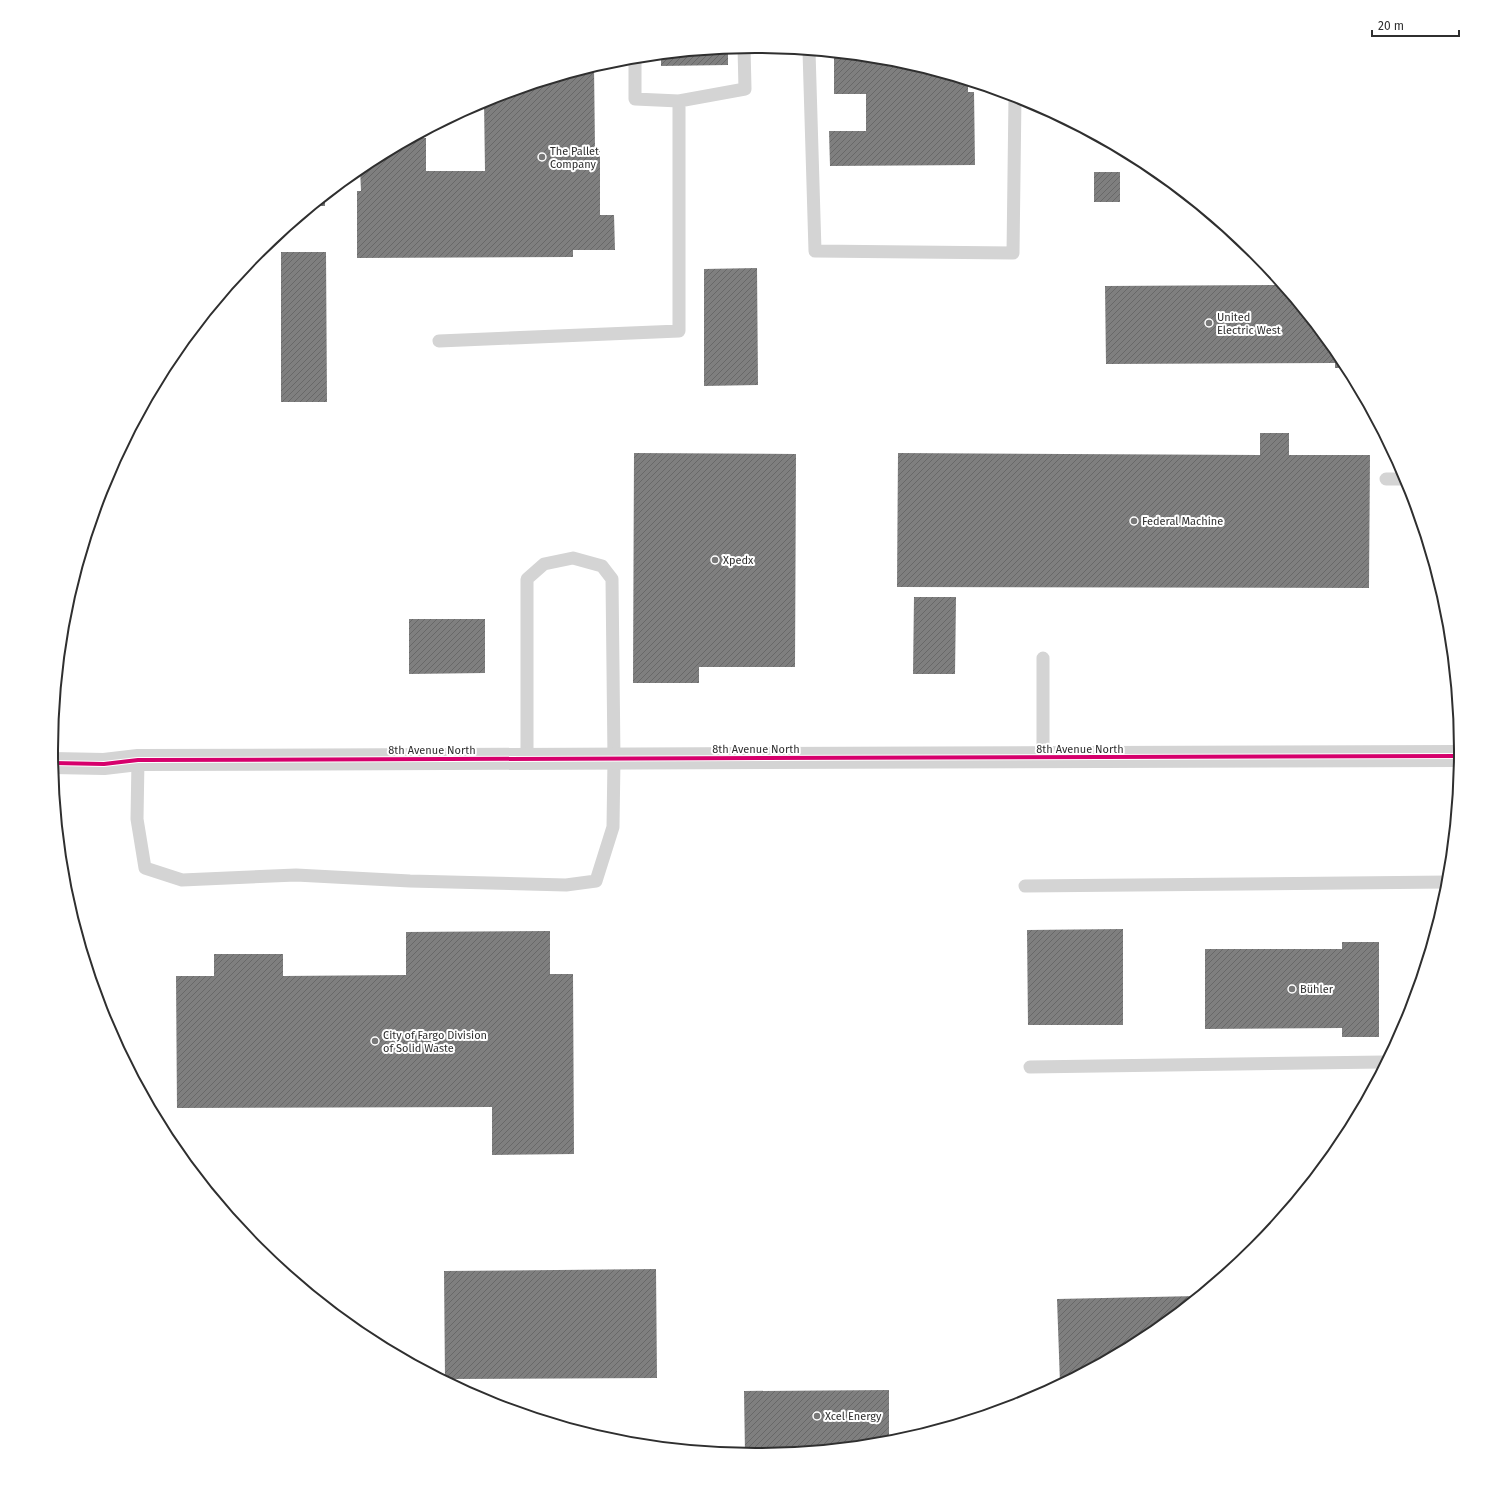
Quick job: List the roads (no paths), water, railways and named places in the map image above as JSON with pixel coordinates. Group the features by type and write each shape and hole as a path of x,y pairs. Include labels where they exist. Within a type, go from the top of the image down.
{"street":[{"name":"8th Avenue North","path":"59,762 104,764 138,760 1454,756"}],"lane":[{"path":"635,64 635,99 679,101 745,89 744,53"},
{"path":"809,55 815,251 1013,253 1015,103"},
{"path":"439,341 679,331 679,101"},
{"path":"1386,479 1398,479"},
{"path":"138,760 137,819 146,868 182,880 296,875 410,881 566,885 596,881 613,827 614,759 612,579 602,566 573,558 544,564 527,579 527,759"},
{"path":"1043,658 1043,758"},
{"path":"1025,886 1441,882"},
{"path":"1030,1067 1380,1062"}],"place":[{"name":"The Pallet Company","path":"542,157"},
{"name":"United Electric West","path":"1209,323"},
{"name":"Federal Machine","path":"1134,521"},
{"name":"Xpedx","path":"715,560"},
{"name":"Bühler","path":"1292,989"},
{"name":"City of Fargo Division of Solid Waste","path":"375,1041"},
{"name":"Xcel Energy","path":"817,1416"}]}
